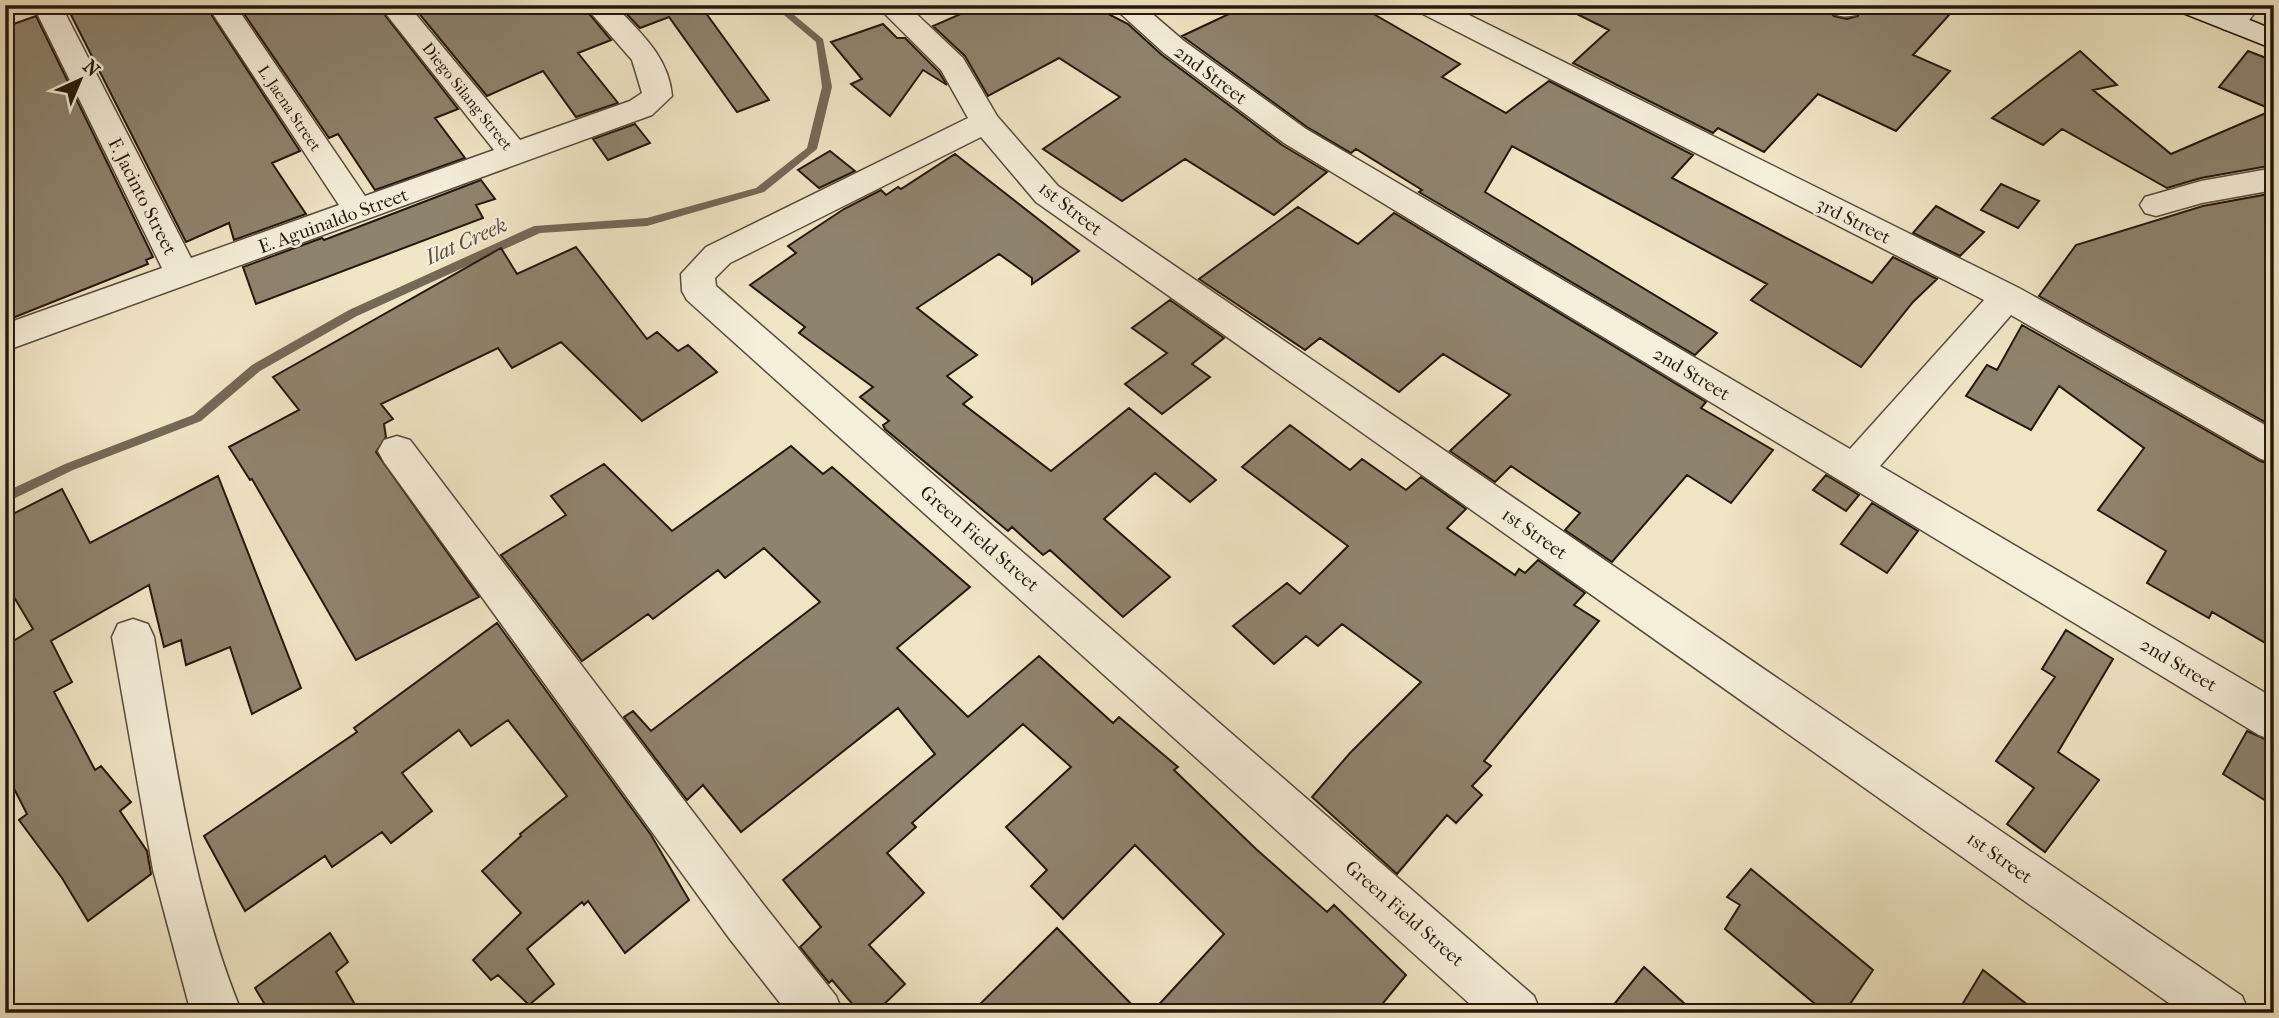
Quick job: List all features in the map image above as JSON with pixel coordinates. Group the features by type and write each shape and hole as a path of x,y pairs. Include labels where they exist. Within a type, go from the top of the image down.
{"street":[{"name":"F. Jacinto Street","path":"47,5 182,274"},
{"name":"L. Jaena Street","path":"221,5 359,211"},
{"name":"Diego Silang Street","path":"393,5 515,155"},
{"name":"E. Aguinaldo Street","path":"5,338 629,113 657,96 658,81 653,68 598,5"},
{"name":"1st Street","path":"890,5 953,65 985,122 1047,194 2225,1013"},
{"name":"2nd Street","path":"1125,5 1174,47 1295,136 2274,721"},
{"name":"3rd Street","path":"1427,5 2007,297 2274,448"},
{"path":"2188,5 2240,14 2274,40"},
{"name":"Green Field Street","path":"985,122 718,256 698,274 699,291 1517,1013"},
{"path":"2156,205 2202,192 2274,179"},
{"path":"1854,470 2007,297"},
{"path":"397,451 746,921 820,1013"},
{"path":"133,637 172,864 197,959 213,1007 218,1013"}],"building":[{"path":"66,5 205,5 300,151 272,163 306,214 234,240 229,223 186,242"},
{"path":"238,5 377,5 458,109 435,118 465,158 375,190 338,134 329,138"},
{"path":"412,5 582,5 611,40 578,53 618,103 576,117 543,71 487,96"},
{"path":"618,5 700,5 769,100 737,112 669,17 640,28"},
{"path":"981,5 1091,5 1128,24 1162,55 1282,145 1327,172 1274,215 1185,159 1122,201 1043,149 1120,97 1059,58 988,96 965,56 933,26"},
{"path":"1248,5 1358,5 1460,64 1442,77 1506,113 1549,81 1693,155 1672,178 1872,283 1893,257 1937,279 1913,302 1861,367 1751,300 1767,284 1512,146 1485,192 1717,333 1695,355 1419,192 1422,190 1356,149 1351,153 1307,127 1182,36"},
{"path":"1559,5 1823,5 1834,16 1847,19 1858,16 1861,5 1958,5 1913,55 1950,71 1896,131 1818,94 1764,152 1718,128 1713,133 1573,63 1609,30"},
{"path":"36,16 153,257 146,260 148,264 5,321 5,27"},
{"path":"883,24 897,38 905,38 939,72 947,85 923,70 890,116 851,84 862,79 831,42"},
{"path":"2080,51 2117,85 2093,90 2171,154 2273,110 2219,87 2248,51 2274,61 2274,165 2201,178 2167,188 2062,129 2043,145 1992,118"},
{"path":"635,124 650,143 608,160 593,139"},
{"path":"830,151 855,171 819,188 798,170"},
{"path":"955,154 1079,251 1032,284 1032,278 999,254 917,308 977,355 947,376 972,397 963,404 1051,471 1129,408 1216,480 1190,502 1155,473 1104,519 1170,577 1123,617 1050,550 1043,555 1012,527 1008,531 885,429 883,425 889,421 860,397 873,387 799,333 805,327 750,285 796,253 788,246 844,209 881,190 886,195 898,187 901,189"},
{"path":"481,180 495,199 476,205 483,218 256,304 243,267 322,238 324,240"},
{"path":"2001,184 2039,201 2018,228 1981,210"},
{"path":"2274,193 2274,427 2039,296 2076,245 2203,206"},
{"path":"1936,206 1984,232 1960,256 1913,233"},
{"path":"1298,207 1358,244 1394,213 1706,402 1701,408 1773,450 1731,503 1687,475 1612,562 1565,530 1580,513 1511,466 1495,482 1450,451 1510,395 1443,354 1399,392 1320,338 1305,350 1199,279"},
{"path":"576,247 647,339 657,332 678,351 688,345 717,372 642,421 561,342 512,368 498,348 381,404 393,419 384,424 386,437 376,452 479,597 356,660 252,479 250,480 229,447 299,410 273,377 501,248 517,274"},
{"path":"1170,300 1224,338 1192,364 1210,377 1162,414 1125,384 1167,353 1132,328"},
{"path":"2022,325 2260,461 2274,465 2274,648 2212,612 2209,618 2147,583 2166,551 2098,510 2144,448 2059,386 2031,430 1966,396 1987,365 1997,370"},
{"path":"1290,425 1350,470 1362,459 1406,490 1421,477 1466,509 1447,528 1515,575 1519,569 1525,573 1538,560 1585,593 1574,605 1599,621 1484,761 1491,766 1472,786 1482,795 1456,823 1447,815 1397,874 1312,797 1350,753 1421,682 1342,624 1318,646 1306,636 1274,664 1233,626 1287,583 1300,594 1348,546 1242,467"},
{"path":"791,446 823,474 832,467 970,587 897,648 968,717 1039,656 1113,723 1119,717 1178,767 1174,770 1256,849 1327,912 1334,905 1406,975 1375,1013 1151,1013 1224,934 1135,845 1063,919 1031,886 1047,870 1006,827 1071,767 1023,724 912,823 916,827 887,853 924,893 869,945 905,984 875,1013 860,1013 832,980 829,983 800,947 821,927 783,880 935,754 898,708 741,832 703,785 687,800 624,717 633,711 651,731 820,602 764,548 725,578 718,570 653,619 648,614 582,661 501,555 566,515 551,496 604,464 672,531"},
{"path":"1826,475 1859,495 1846,511 1813,490"},
{"path":"218,476 301,688 252,714 230,647 186,665 181,640 164,647 149,585 51,641 72,682 54,692 95,770 101,766 131,802 120,811 147,851 151,874 88,921 62,878 19,820 27,814 5,771 5,646 33,629 5,582 5,518 62,489 90,543"},
{"path":"1872,503 1918,531 1887,573 1841,544"},
{"path":"497,623 651,835 689,900 625,953 588,901 584,905 582,902 527,949 554,984 529,1005 498,975 491,980 473,960 521,913 482,871 521,836 520,834 567,796 508,720 471,746 459,730 402,773 432,811 391,843 382,832 332,867 325,856 245,911 204,836 357,732 354,728"},
{"path":"2066,630 2113,659 2058,752 2099,780 2045,852 2007,824 2034,788 1996,761 2055,677 2042,669"},
{"path":"2247,731 2274,743 2274,806 2223,774"},
{"path":"1751,869 1873,970 1844,1013 1826,1013 1725,929 1740,905 1727,897"},
{"path":"1057,928 1140,1013 971,1013"},
{"path":"330,933 348,962 336,972 360,1013 270,1013 255,988"},
{"path":"1644,967 1695,1013 1607,1013"},
{"path":"1983,970 2038,1013 1957,1013"}],"waterway":[{"name":"Ilat Creek","path":"5,498 69,467 197,418 256,368 353,313 538,229 647,222 760,190 812,149 827,87 820,41 776,5"}]}
